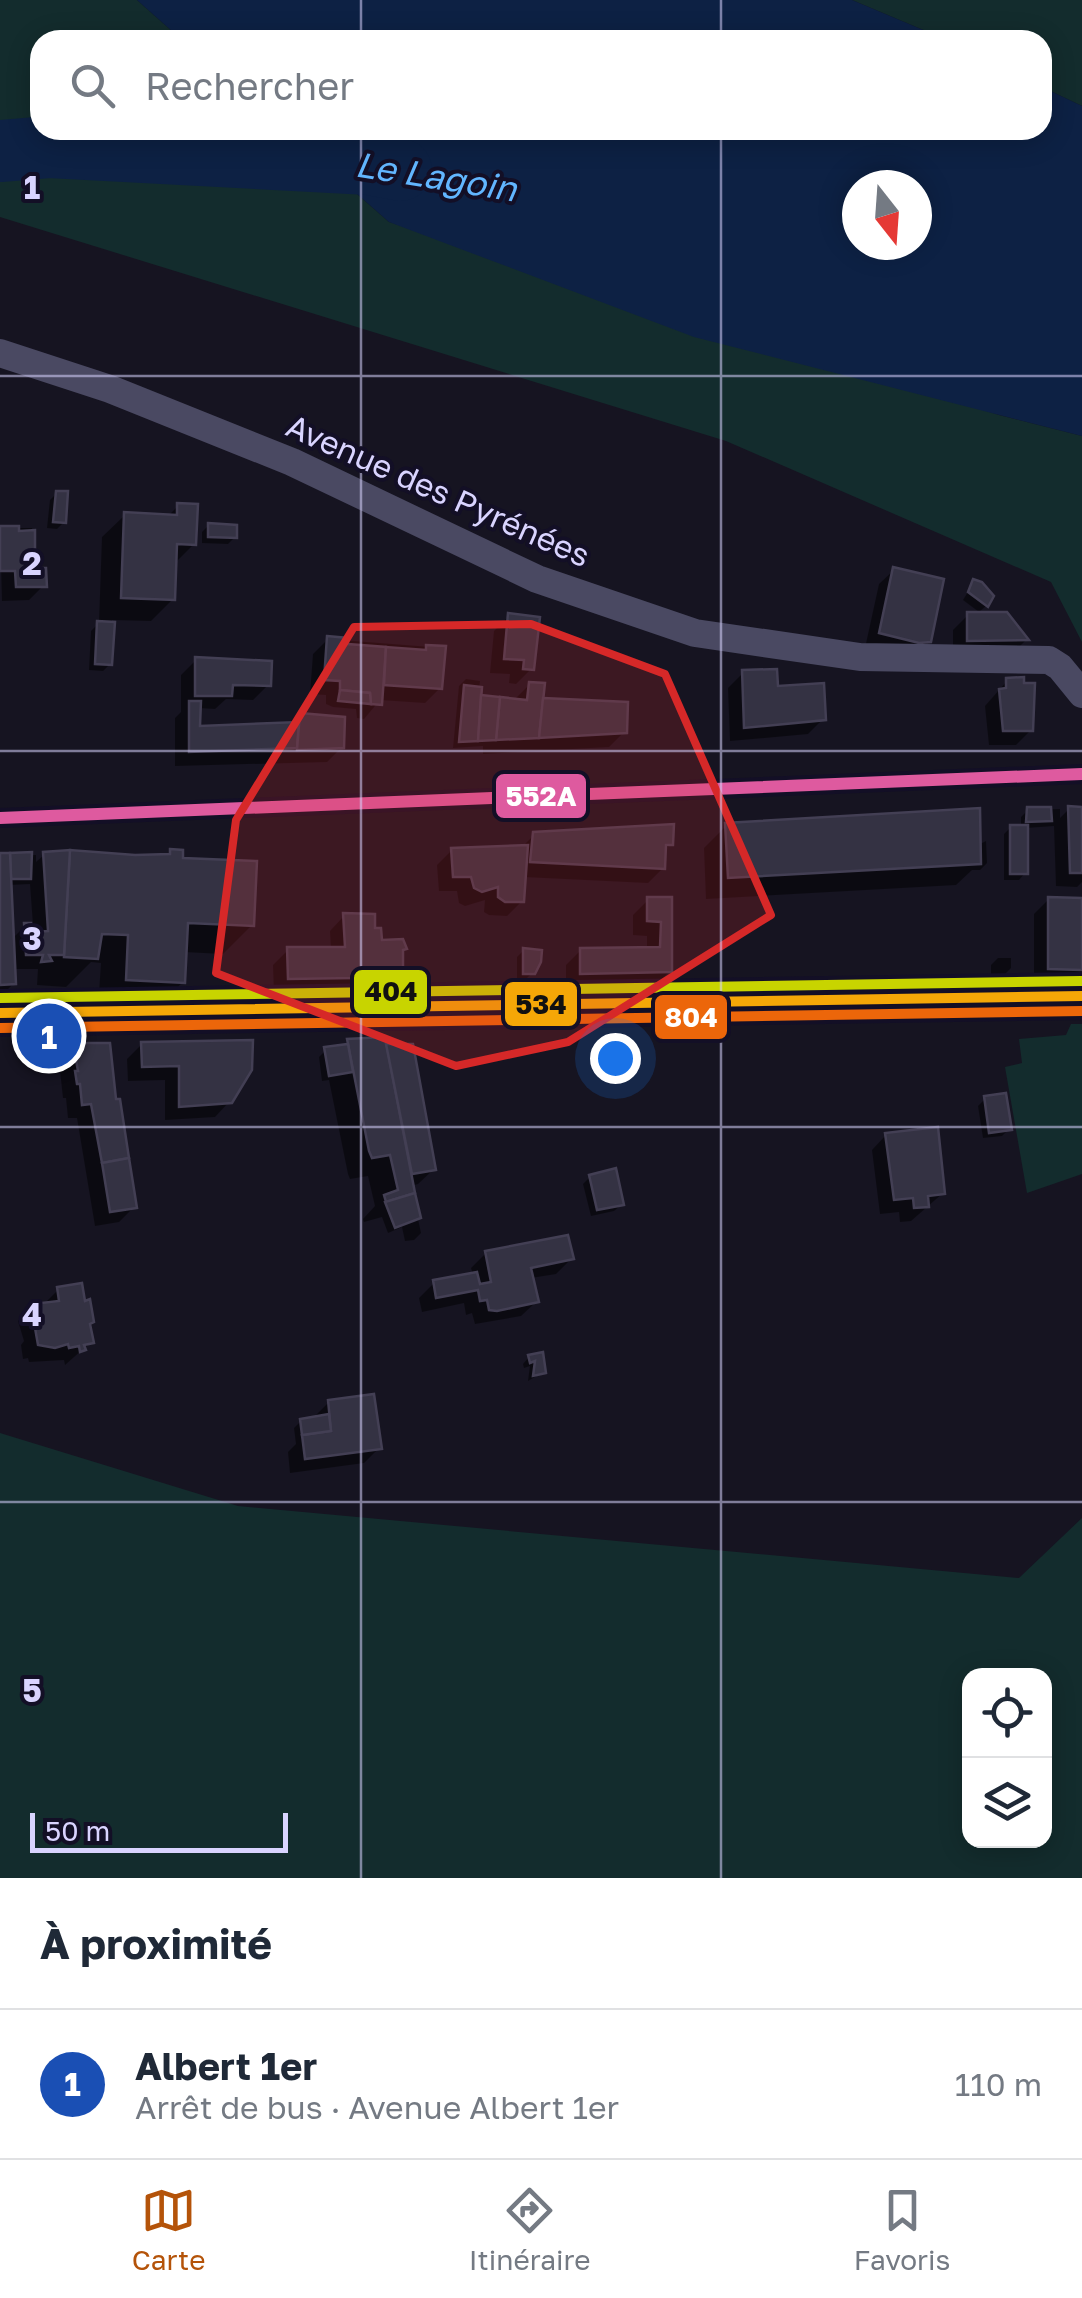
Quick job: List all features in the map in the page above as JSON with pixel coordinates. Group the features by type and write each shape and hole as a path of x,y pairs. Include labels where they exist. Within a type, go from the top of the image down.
{"main road":[{"path":"0,1013 1082,996"}],"street":[{"name":"Avenue des Pyrénées","path":"0,353 110,389 292,462 537,579 695,633 860,657 1049,660 1060,667 1082,694"}],"highlighted area":[{"path":"531,624 665,674 771,915 568,1042 456,1066 216,973 236,820 354,627"}],"green space":[{"path":"0,0 137,0 171,30 30,30 30,140 295,140 389,222 999,415 1082,436 1082,642 1051,582 726,441 0,217"},
{"path":"852,0 1082,0 1082,106 1052,92 1052,30 923,30"},
{"path":"1071,1024 1082,1024 1082,1174 1027,1193 1005,1067 1022,1063 1019,1039 1066,1035"},
{"path":"0,1433 238,1506 1019,1578 1082,1518 1082,1878 0,1878"}],"water":[{"path":"137,0 852,0 923,30 171,30"},
{"path":"1052,92 1082,106 1082,436 694,337 389,222 295,140 1052,140"}],"building":[{"path":"56,491 68,491 66,523 53,522"},
{"path":"177,503 198,504 196,545 177,544 175,600 121,598 124,512 177,515"},
{"path":"208,523 237,525 237,538 208,537"},
{"path":"0,526 35,530 35,568 46,568 47,587 16,587 15,571 0,571"},
{"path":"893,567 944,579 931,642 919,643 879,633"},
{"path":"973,579 982,582 994,596 988,607 968,592"},
{"path":"967,612 1007,612 1029,640 967,641"},
{"path":"508,613 540,617 534,670 523,669 524,660 504,659"},
{"path":"97,621 115,622 112,665 95,664"},
{"path":"327,636 348,638 348,644 386,647 382,705 371,704 370,693 340,690 340,681 324,680"},
{"path":"426,645 446,646 442,689 384,685 386,647 426,650"},
{"path":"195,657 272,661 271,686 233,685 232,696 195,696"},
{"path":"777,669 778,686 824,683 826,720 744,728 742,670"},
{"path":"1024,677 1024,683 1035,683 1033,731 1003,731 999,689 1006,688 1006,678"},
{"path":"529,682 545,683 539,738 496,740 500,697 527,700"},
{"path":"464,685 482,687 478,741 459,742"},
{"path":"340,690 370,693 371,704 338,701"},
{"path":"481,695 500,697 496,740 478,741"},
{"path":"543,698 628,702 627,733 539,738"},
{"path":"189,701 201,701 200,726 299,722 297,748 189,752"},
{"path":"300,713 345,717 344,748 297,750"},
{"path":"1068,806 1082,807 1082,873 1070,873"},
{"path":"1027,807 1051,807 1052,821 1026,822"},
{"path":"980,808 981,864 728,878 725,823"},
{"path":"674,824 673,845 666,845 665,869 530,862 533,832"},
{"path":"1010,825 1028,825 1028,874 1010,874"},
{"path":"528,845 524,902 505,902 498,897 498,887 482,892 474,888 471,877 453,877 451,848"},
{"path":"170,849 183,850 183,858 257,861 254,926 188,923 185,983 126,980 128,935 102,934 98,959 64,957 70,850 135,855 170,854"},
{"path":"70,850 64,955 49,955 52,961 41,962 43,955 26,955 24,923 31,923 32,932 48,931 43,852"},
{"path":"32,852 31,879 11,879 10,853"},
{"path":"0,853 10,853 16,984 0,985"},
{"path":"647,897 672,897 672,972 580,974 580,948 660,947 661,922 647,921"},
{"path":"1048,897 1082,898 1082,970 1048,969"},
{"path":"343,913 375,914 375,928 381,928 382,940 403,939 407,949 403,950 403,977 369,978 369,972 355,972 355,978 288,979 287,947 345,947"},
{"path":"523,948 542,950 535,974 523,974"},
{"path":"385,1037 415,1193 386,1202 384,1195 398,1190 390,1155 372,1158 369,1151 347,1039"},
{"path":"253,1040 252,1070 232,1103 179,1107 179,1066 142,1067 141,1042"},
{"path":"73,1043 110,1043 116,1099 120,1099 129,1158 102,1163 91,1104 82,1105"},
{"path":"348,1044 353,1072 329,1076 324,1047"},
{"path":"386,1044 413,1044 436,1170 412,1174"},
{"path":"1006,1093 1012,1130 989,1133 984,1096"},
{"path":"938,1127 945,1194 928,1196 929,1207 914,1208 913,1198 894,1200 885,1133"},
{"path":"129,1158 137,1208 110,1212 102,1163"},
{"path":"616,1168 624,1205 597,1210 589,1175"},
{"path":"415,1193 421,1218 395,1228 385,1202"},
{"path":"568,1235 574,1259 531,1268 539,1302 497,1311 489,1310 487,1300 480,1301 478,1290 436,1298 433,1280 477,1272 480,1284 491,1282 485,1251"},
{"path":"82,1283 85,1301 90,1299 94,1343 84,1345 86,1350 80,1352 79,1346 69,1348 68,1344 55,1348 38,1345 35,1328 39,1327 37,1316 32,1317 32,1304 59,1301 57,1287"},
{"path":"543,1352 546,1373 533,1376 535,1361 530,1363 528,1355"},
{"path":"374,1394 382,1449 305,1459 302,1435 331,1431 328,1400"},
{"path":"329,1414 331,1431 302,1435 300,1419"}],"waterway":[{"name":"Le Lagoin","path":"0,151 49,147 369,164 401,170"}],"transit line":[{"name":"552A","path":"0,818 1082,774"},
{"name":"404","path":"0,998 1081,981"},
{"name":"534","path":"0,1013 1082,996"},
{"name":"804","path":"0,1028 1082,1011"}],"place":[{"name":"Albert 1er","path":"49,1036"}]}
